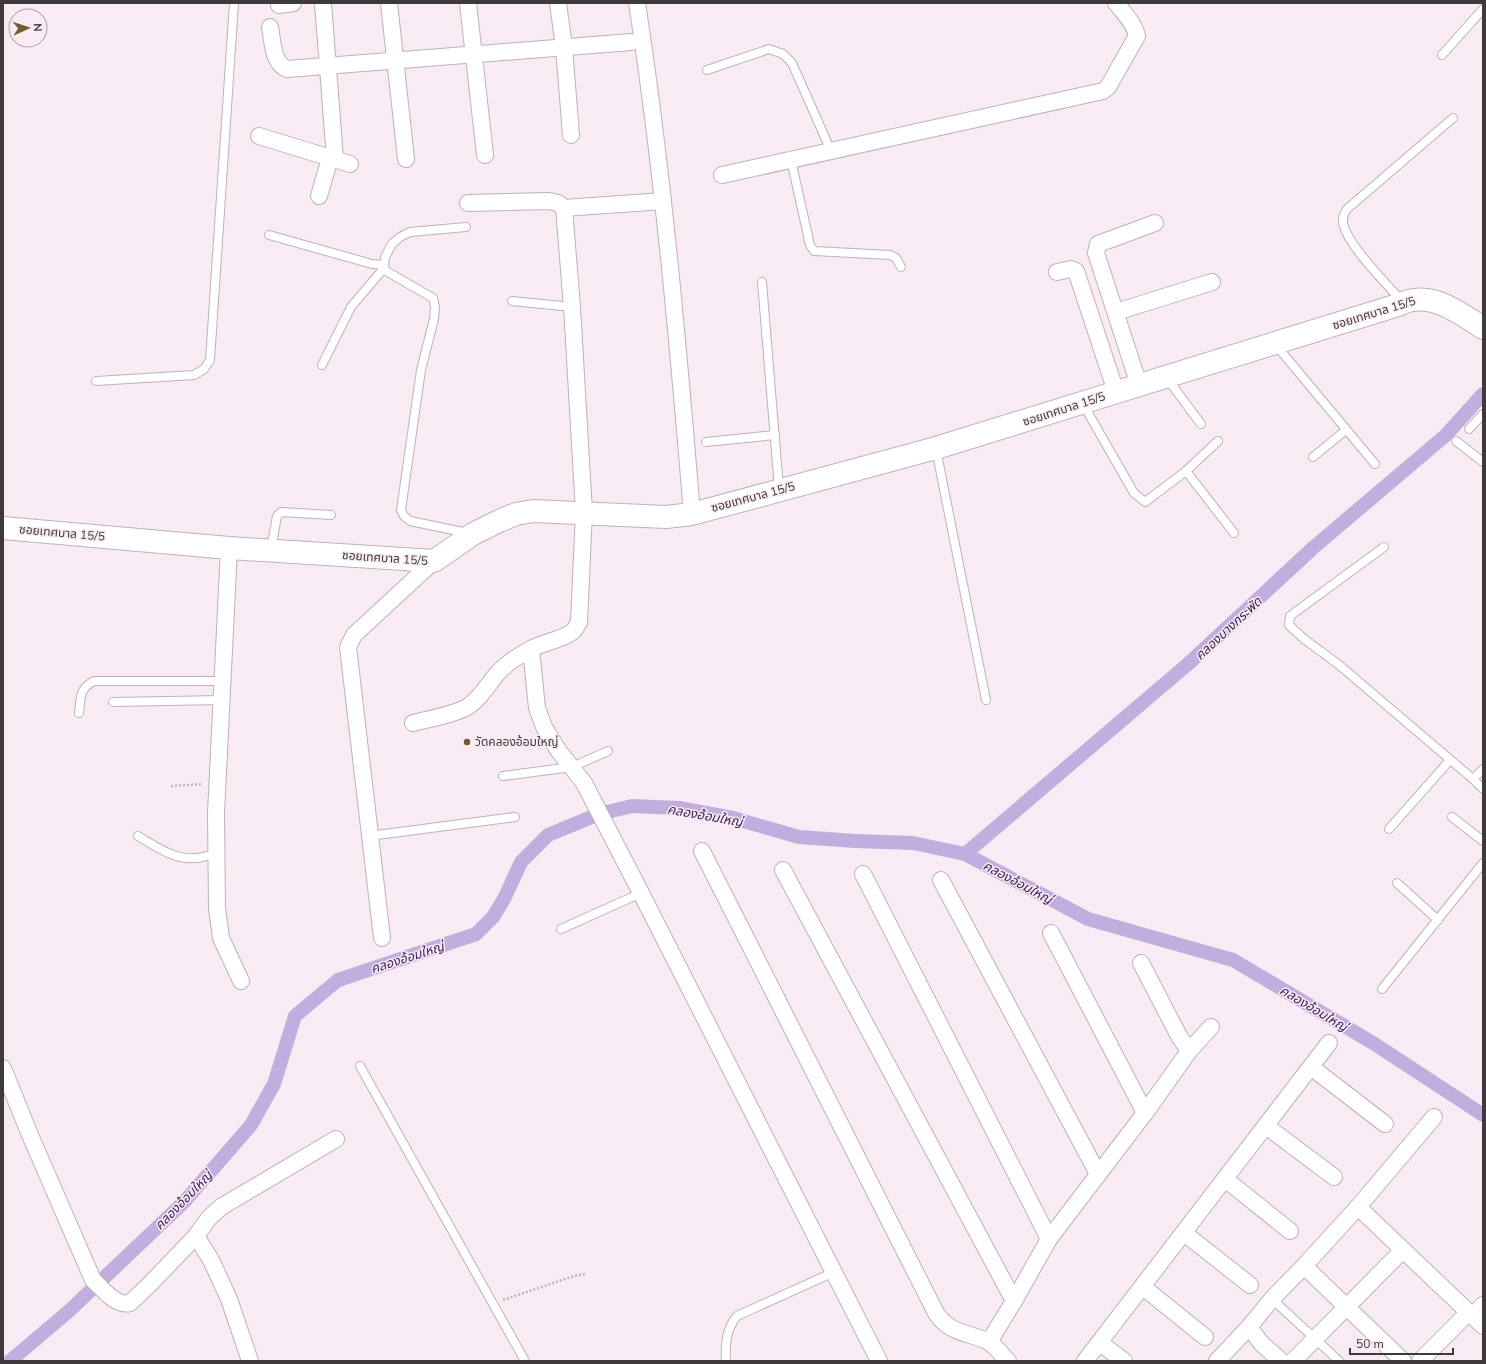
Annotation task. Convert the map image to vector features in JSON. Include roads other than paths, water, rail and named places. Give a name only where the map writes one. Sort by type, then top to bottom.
[{"type":"street","points":[[319,196],[332,159],[328,66],[323,3]]},
{"type":"street","points":[[389,3],[406,159]]},
{"type":"street","points":[[468,3],[485,155]]},
{"type":"street","points":[[558,3],[564,47],[571,135]]},
{"type":"street","points":[[637,3],[650,87],[674,301],[692,514]]},
{"type":"street","points":[[722,175],[1103,91],[1108,87],[1137,36],[1133,24],[1116,3]]},
{"type":"street","points":[[270,27],[276,58],[285,68],[395,61],[631,42]]},
{"type":"street","points":[[258,136],[350,164]]},
{"type":"street","points":[[413,723],[460,711],[486,690],[495,676],[509,661],[540,644],[572,632],[579,622],[584,512],[572,307],[564,208],[558,202],[549,201],[468,203]]},
{"type":"street","points":[[564,208],[663,201]]},
{"type":"street","points":[[1139,385],[1096,253],[1098,244],[1155,223]]},
{"type":"street","points":[[1057,272],[1071,269],[1076,271],[1116,392]]},
{"type":"street","points":[[1116,312],[1212,282]]},
{"type":"street","name":"ซอยเทศบาล 15/5","points":[[3,528],[229,548],[434,561],[473,534],[499,520],[524,512],[584,512],[666,517],[692,514],[936,448],[1082,404],[1404,302],[1424,299],[1440,302],[1483,328]]},
{"type":"street","points":[[229,548],[218,783],[216,854],[217,908],[221,938],[241,981]]},
{"type":"street","points":[[382,938],[348,647],[354,635],[434,561]]},
{"type":"street","points":[[531,649],[537,708],[544,727],[558,750],[584,783],[879,1361]]},
{"type":"street","points":[[702,851],[936,1313],[942,1322],[951,1329],[989,1342],[1008,1361]]},
{"type":"street","points":[[783,870],[1014,1301]]},
{"type":"street","points":[[863,874],[1048,1239]]},
{"type":"street","points":[[941,880],[1098,1174]]},
{"type":"street","points":[[1051,933],[1145,1113]]},
{"type":"street","points":[[1141,963],[1179,1036],[1189,1051]]},
{"type":"street","points":[[989,1342],[1014,1301],[1048,1239],[1145,1113],[1189,1051],[1211,1026]]},
{"type":"street","points":[[1085,1361],[1329,1043]]},
{"type":"street","points":[[1311,1067],[1385,1124]]},
{"type":"street","points":[[3,1068],[30,1135],[93,1280],[109,1295],[123,1304],[132,1302],[196,1236],[209,1218],[220,1207],[336,1139]]},
{"type":"street","points":[[1217,1361],[1249,1327],[1272,1299],[1358,1207],[1434,1117]]},
{"type":"street","points":[[1266,1126],[1334,1177]]},
{"type":"street","points":[[1225,1179],[1290,1231]]},
{"type":"street","points":[[1358,1207],[1403,1250],[1477,1314],[1420,1361]]},
{"type":"street","points":[[1184,1233],[1250,1285]]},
{"type":"street","points":[[196,1236],[211,1260],[229,1299],[250,1361]]},
{"type":"street","points":[[1293,1361],[1403,1250]]},
{"type":"street","points":[[1304,1266],[1403,1361]]},
{"type":"street","points":[[1143,1287],[1205,1337]]},
{"type":"street","points":[[1249,1327],[1261,1343],[1281,1361]]},
{"type":"street","points":[[1100,1343],[1124,1361]]},
{"type":"lane","points":[[96,381],[194,375],[204,369],[210,360],[234,3]]},
{"type":"lane","points":[[1442,54],[1483,9]]},
{"type":"lane","points":[[707,70],[769,49],[776,50],[783,54],[792,63],[831,151]]},
{"type":"lane","points":[[1404,302],[1373,269],[1356,248],[1344,228],[1342,221],[1344,213],[1453,118]]},
{"type":"lane","points":[[791,160],[810,245],[814,251],[890,255],[896,258],[901,267]]},
{"type":"lane","points":[[466,227],[410,232],[400,236],[392,244],[385,257],[384,266],[386,271],[433,298],[435,302],[434,319],[421,370],[401,510],[404,516],[410,521],[473,534]]},
{"type":"lane","points":[[268,235],[384,266]]},
{"type":"lane","points":[[322,365],[351,307],[384,266]]},
{"type":"lane","points":[[762,282],[779,490]]},
{"type":"lane","points":[[512,302],[572,307]]},
{"type":"lane","points":[[1274,343],[1375,464]]},
{"type":"lane","points":[[1166,377],[1201,424]]},
{"type":"lane","points":[[1082,404],[1134,493],[1145,502],[1186,471],[1218,441]]},
{"type":"lane","points":[[1469,429],[1483,414]]},
{"type":"lane","points":[[1313,457],[1346,430]]},
{"type":"lane","points":[[706,442],[775,436]]},
{"type":"lane","points":[[1456,441],[1483,462]]},
{"type":"lane","points":[[936,448],[986,700]]},
{"type":"lane","points":[[1186,471],[1234,533]]},
{"type":"lane","points":[[271,550],[277,516],[280,512],[330,515]]},
{"type":"lane","points":[[1384,547],[1290,616],[1289,625],[1304,639],[1344,669],[1483,789]]},
{"type":"lane","points":[[79,713],[81,693],[87,685],[94,681],[223,680]]},
{"type":"lane","points":[[113,702],[222,700]]},
{"type":"lane","points":[[503,776],[572,767],[608,751]]},
{"type":"lane","points":[[1389,829],[1450,760]]},
{"type":"lane","points":[[1473,779],[1483,769]]},
{"type":"lane","points":[[370,836],[515,816]]},
{"type":"lane","points":[[1452,817],[1483,841]]},
{"type":"lane","points":[[138,836],[174,855],[184,858],[196,858],[216,854]]},
{"type":"lane","points":[[1382,989],[1483,863]]},
{"type":"lane","points":[[1398,883],[1438,920]]},
{"type":"lane","points":[[561,928],[641,893]]},
{"type":"lane","points":[[360,1066],[525,1361]]},
{"type":"lane","points":[[726,1361],[725,1350],[728,1333],[737,1316],[834,1272]]},
{"type":"lane","points":[[1272,1299],[1340,1361]]},
{"type":"waterway","name":"คลองบางกระพัด","points":[[965,854],[1188,664],[1314,547],[1446,435],[1483,394]]},
{"type":"waterway","name":"คลองอ้อมใหญ่","points":[[10,1361],[69,1311],[184,1202],[251,1125],[274,1084],[295,1016],[338,980],[476,934],[493,917],[504,899],[521,862],[548,835],[599,814],[632,806],[679,808],[733,818],[799,837],[913,843],[965,854],[1088,919],[1233,960],[1373,1043],[1483,1115]]},
{"type":"place","name":"วัดคลองอ้อมใหญ่","points":[[467,742]]}]
